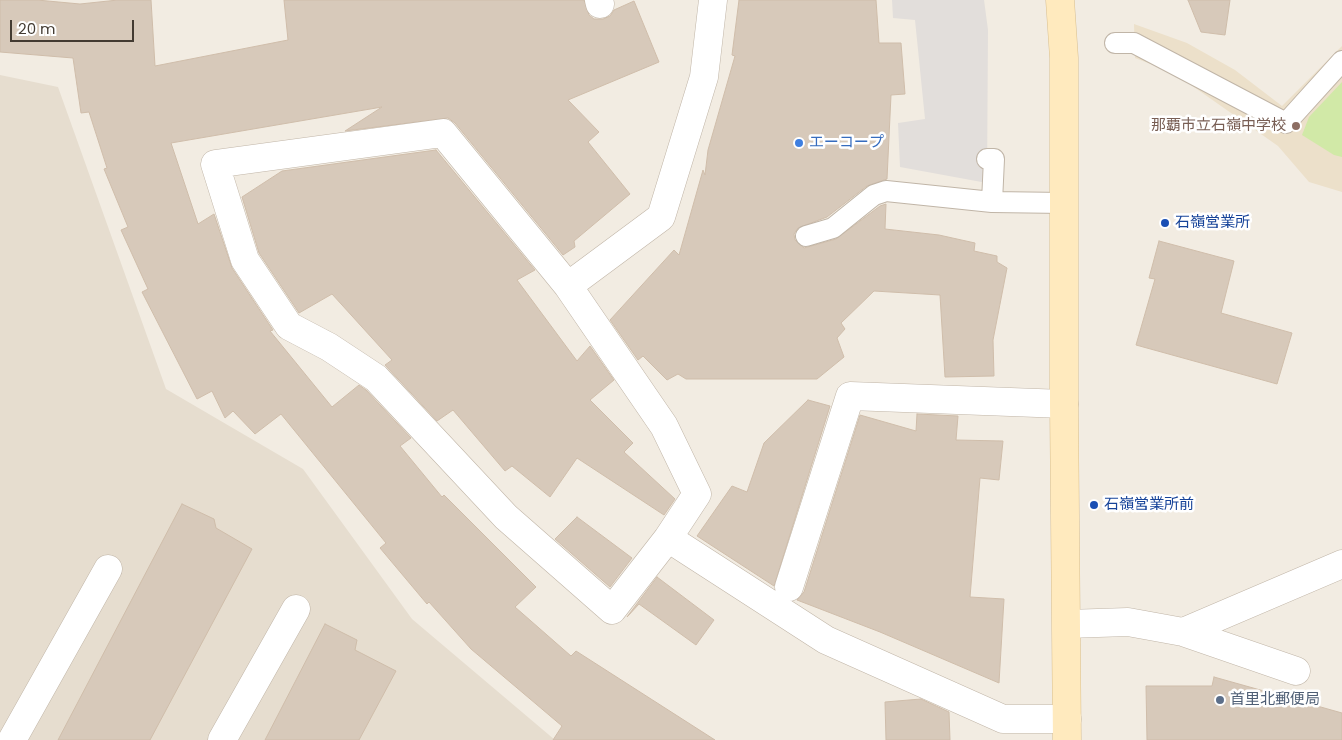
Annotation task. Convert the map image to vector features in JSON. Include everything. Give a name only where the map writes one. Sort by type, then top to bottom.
[{"type":"street","points":[[568,286],[661,218],[704,77],[713,0]]},
{"type":"street","points":[[668,538],[826,640],[1003,719],[1067,730],[1064,404],[1064,58],[1060,0]]},
{"type":"street","points":[[443,132],[568,286],[664,426],[697,494],[668,538],[612,610],[506,517],[376,378],[329,347],[289,326],[246,260],[215,164],[443,132]]},
{"type":"street","points":[[789,587],[850,396],[1064,404]]},
{"type":"street","points":[[1183,632],[1342,564]]},
{"type":"street","points":[[12,740],[108,569]]},
{"type":"street","points":[[222,740],[296,609]]},
{"type":"street","points":[[1067,624],[1128,622],[1183,632],[1296,670]]},
{"type":"lane","points":[[1115,43],[1134,43],[1286,123],[1342,61]]},
{"type":"lane","points":[[987,159],[994,159],[992,202]]},
{"type":"lane","points":[[806,236],[833,228],[874,195],[886,191],[992,202],[1064,203]]},
{"type":"shaded area","points":[[892,0],[984,0],[988,30],[987,183],[900,167],[898,123],[925,119],[915,20],[893,18]]},
{"type":"shaded area","name":"那覇市立石嶺中学校","points":[[1134,24],[1187,43],[1235,70],[1282,106],[1342,46],[1342,192],[1309,182],[1278,146],[1174,73],[1135,58]]},
{"type":"shaded area","points":[[0,75],[58,87],[166,389],[303,469],[412,619],[555,740],[0,740]]},
{"type":"green space","points":[[1342,82],[1342,157],[1334,155],[1302,135],[1309,117]]},
{"type":"building","points":[[0,0],[37,0],[80,4],[118,0],[151,0],[155,66],[288,40],[284,0],[584,0],[589,15],[594,19],[603,19],[610,16],[614,10],[634,1],[659,62],[568,100],[599,132],[588,142],[630,194],[574,241],[575,247],[563,255],[455,123],[448,118],[345,131],[382,107],[171,143],[198,224],[214,214],[232,268],[273,330],[270,331],[332,407],[359,385],[366,390],[411,438],[400,446],[442,497],[444,495],[536,587],[515,607],[571,656],[576,651],[715,740],[553,740],[562,726],[471,649],[429,602],[427,604],[380,548],[386,543],[281,414],[255,434],[233,411],[225,418],[212,391],[197,399],[142,292],[148,289],[121,230],[128,227],[104,169],[107,168],[89,112],[81,113],[73,58],[0,52]]},
{"type":"building","name":"エーコープ","points":[[739,0],[876,0],[879,43],[901,43],[905,94],[891,95],[887,179],[867,186],[827,217],[798,228],[794,234],[795,240],[804,248],[836,239],[880,206],[886,204],[885,229],[939,235],[975,243],[974,251],[997,256],[997,262],[1007,268],[993,340],[994,376],[945,377],[940,295],[874,291],[841,323],[845,329],[837,338],[844,357],[817,379],[686,379],[678,374],[667,380],[643,356],[638,360],[610,320],[674,250],[679,255],[703,170],[705,175],[708,150],[735,56],[732,55]]},
{"type":"building","points":[[1188,0],[1230,0],[1225,35],[1201,32]]},
{"type":"building","points":[[436,150],[535,270],[517,280],[577,361],[590,346],[614,380],[590,400],[633,443],[624,452],[675,499],[664,515],[577,458],[550,497],[512,466],[505,471],[453,410],[437,421],[385,365],[392,360],[332,294],[299,313],[259,253],[242,197],[282,171]]},
{"type":"building","points":[[1159,241],[1234,261],[1221,313],[1292,333],[1277,384],[1136,345],[1155,279],[1149,278]]},
{"type":"building","points":[[808,400],[830,406],[774,586],[697,536],[732,486],[747,492],[764,443]]},
{"type":"building","points":[[917,414],[958,416],[956,440],[1003,441],[999,480],[980,478],[970,597],[1004,599],[999,683],[880,632],[797,600],[804,592],[860,415],[916,431]]},
{"type":"building","points":[[182,504],[214,519],[216,528],[252,549],[150,740],[58,740]]},
{"type":"building","points":[[577,517],[632,558],[610,587],[555,539]]},
{"type":"building","points":[[657,577],[714,620],[696,645],[639,604],[627,617]]},
{"type":"building","points":[[325,624],[357,640],[355,650],[396,671],[359,740],[265,740]]},
{"type":"building","name":"首里北郵便局","points":[[1214,677],[1342,713],[1342,740],[1147,740],[1146,686],[1212,686]]},
{"type":"building","points":[[921,699],[949,712],[950,740],[886,740],[885,702]]},
{"type":"place","name":"那覇市立石嶺中学校","points":[[1296,126]]},
{"type":"place","name":"エーコープ","points":[[799,143]]},
{"type":"place","name":"石嶺営業所","points":[[1165,223]]},
{"type":"place","name":"石嶺営業所前","points":[[1094,505]]},
{"type":"place","name":"首里北郵便局","points":[[1220,700]]}]
